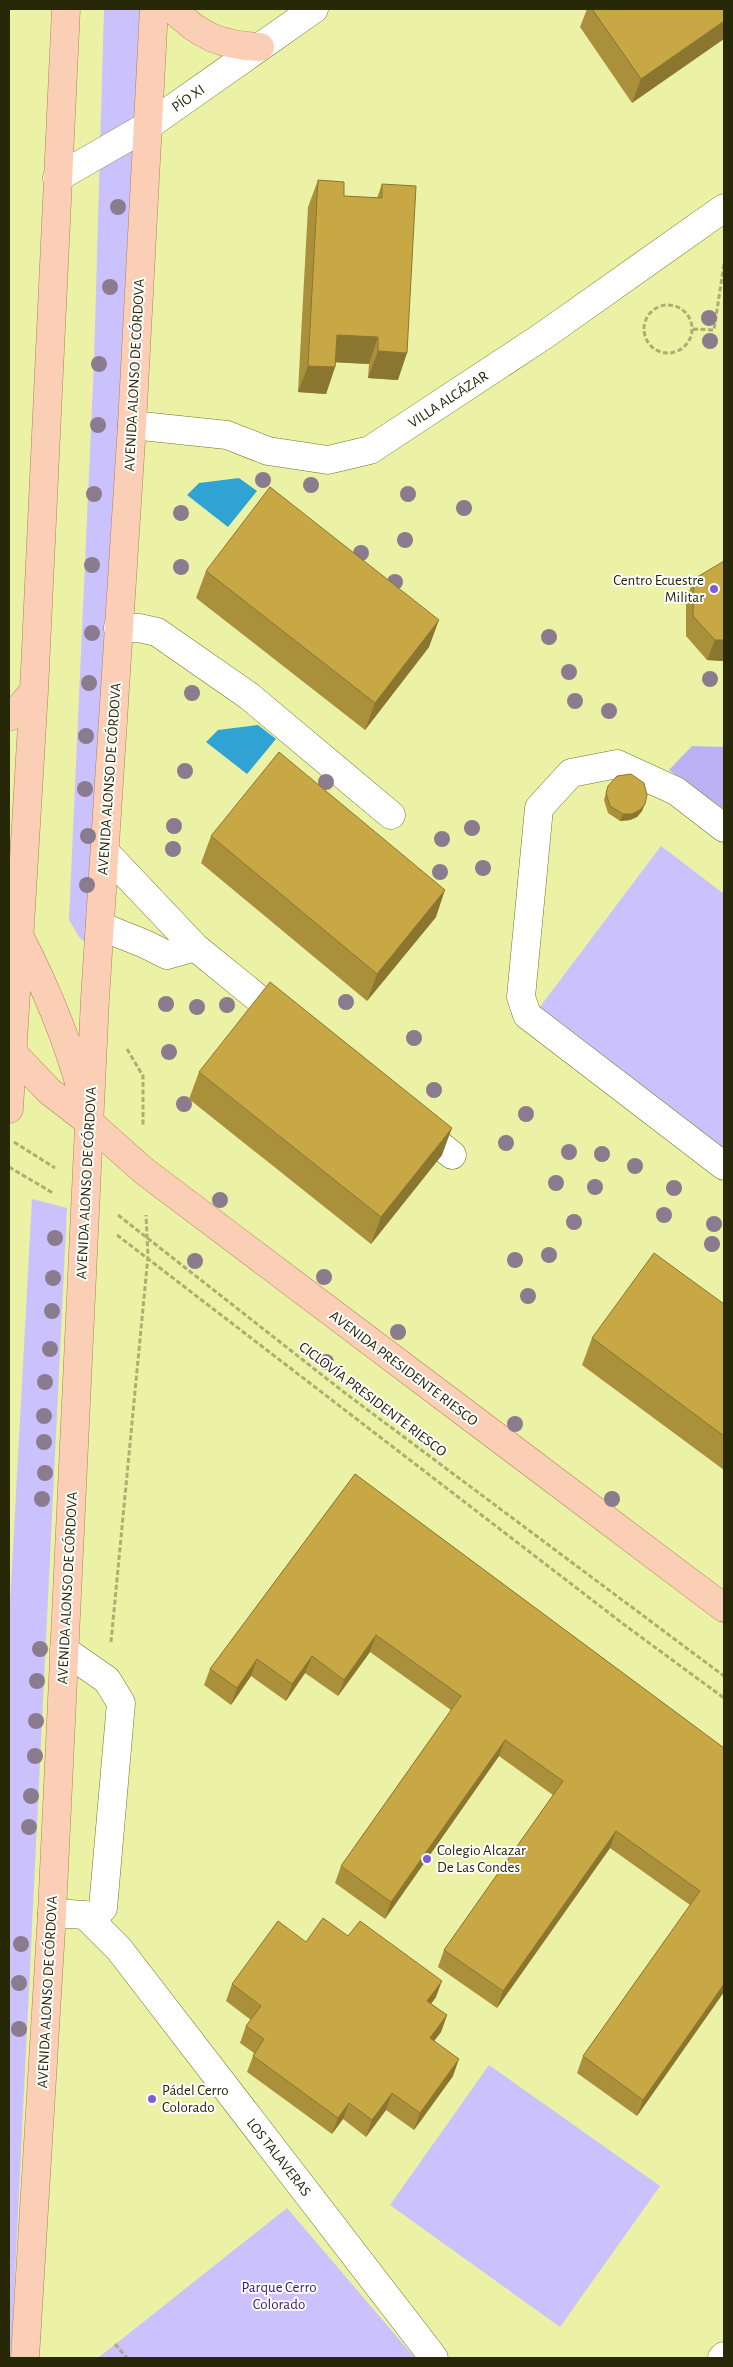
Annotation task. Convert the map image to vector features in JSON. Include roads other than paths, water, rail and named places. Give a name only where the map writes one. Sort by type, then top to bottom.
[{"type":"main road","points":[[9,1108],[14,925],[34,691],[66,9]]},
{"type":"main road","name":"AVENIDA ALONSO DE CÓRDOVA","points":[[25,2358],[52,1913],[89,1122],[132,425],[154,9]]},
{"type":"main road","points":[[173,9],[188,24],[209,38],[234,46],[260,47]]},
{"type":"main road","points":[[9,717],[15,713],[34,691]]},
{"type":"main road","points":[[14,925],[42,980],[62,1026],[89,1122]]},
{"type":"main road","name":"AVENIDA PRESIDENTE RIESCO","points":[[10,1051],[48,1091],[89,1122],[144,1171],[724,1608]]},
{"type":"street","name":"PÍO XI","points":[[57,178],[148,125],[314,9]]},
{"type":"street","name":"VILLA ALCÁZAR","points":[[132,425],[227,436],[268,451],[328,460],[370,450],[543,336],[724,208]]},
{"type":"street","points":[[118,628],[139,628],[157,632],[249,696],[392,815]]},
{"type":"street","points":[[724,828],[676,790],[617,764],[571,773],[540,808],[522,998],[526,1015],[724,1166]]},
{"type":"street","points":[[105,852],[195,947],[309,1039]]},
{"type":"street","points":[[100,926],[146,944],[167,955],[195,947]]},
{"type":"street","points":[[392,1106],[452,1155]]},
{"type":"street","points":[[64,1650],[107,1680],[120,1703],[104,1908],[90,1921]]},
{"type":"street","name":"LOS TALAVERAS","points":[[52,1913],[85,1915],[119,1949],[434,2358]]},
{"type":"water","points":[[239,478],[257,491],[228,527],[187,495],[199,483]]},
{"type":"water","points":[[258,725],[276,739],[247,774],[206,742],[218,730]]},
{"type":"place","name":"Centro Ecuestre Militar","points":[[714,589]]},
{"type":"place","name":"Colegio Alcazar De Las Condes","points":[[427,1859]]},
{"type":"place","name":"Pádel Cerro Colorado","points":[[152,2099]]},
{"type":"park label","name":"Parque Cerro Colorado","points":[[279,2296]]}]
